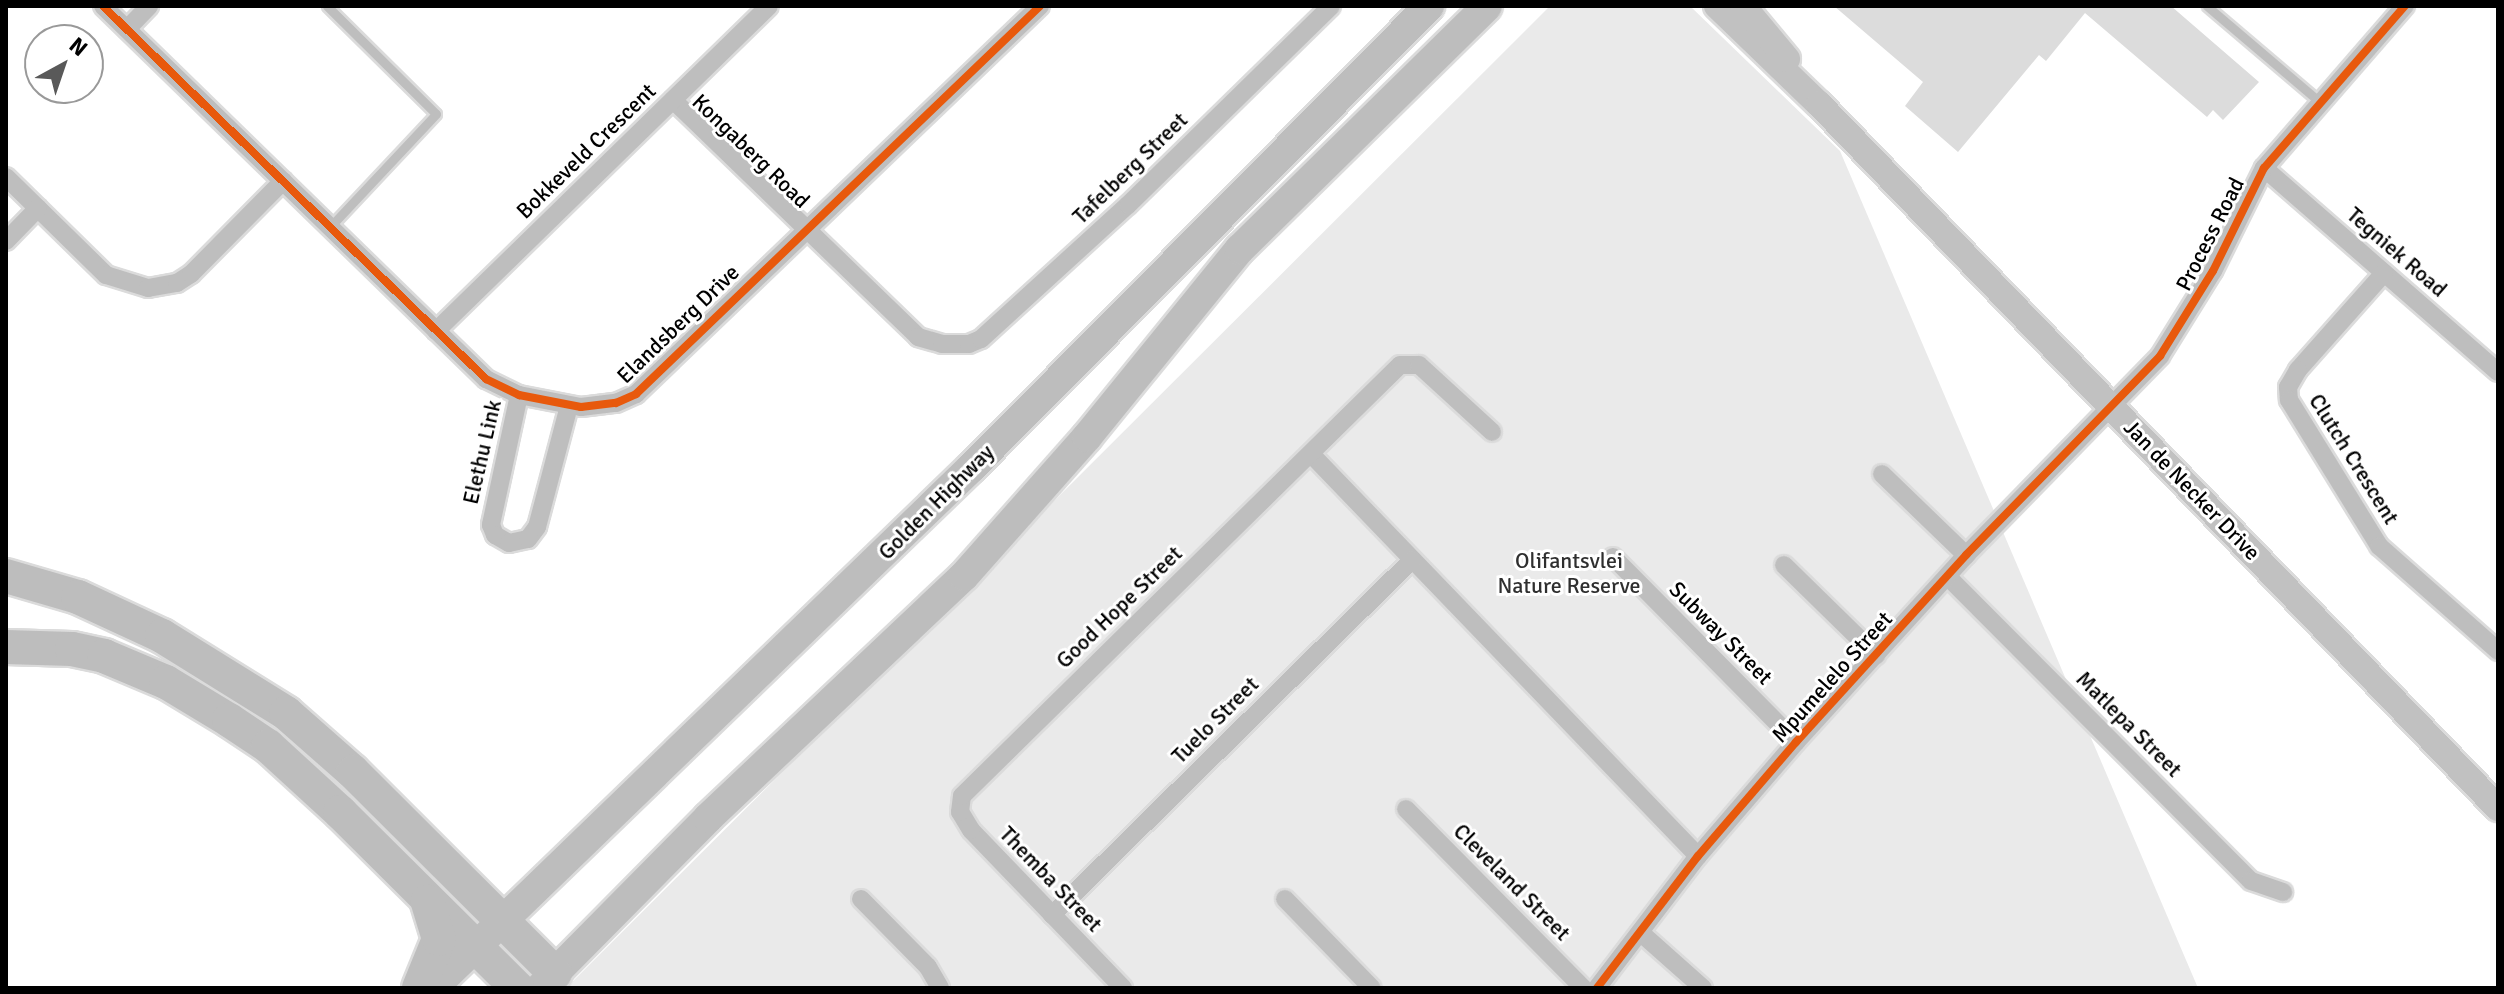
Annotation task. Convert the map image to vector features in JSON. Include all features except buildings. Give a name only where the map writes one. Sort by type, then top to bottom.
[{"type":"highway","points":[[6,576],[108,609],[240,681],[342,762],[506,923],[548,980]]},
{"type":"highway","points":[[6,647],[72,649],[166,682],[268,746],[517,988]]},
{"type":"highway","points":[[419,988],[439,939],[427,899]]},
{"type":"main road","name":"Golden Highway","points":[[433,988],[506,923],[971,468],[1429,6]]},
{"type":"main road","points":[[548,980],[964,576],[1087,437],[1240,249],[1487,6]]},
{"type":"main road","name":"Jan de Necker Drive","points":[[1717,6],[1819,104],[2498,808]]},
{"type":"main road","name":"Jan de Necker Drive","points":[[1743,6],[1819,104]]},
{"type":"street","name":"Elandsberg Drive","points":[[103,6],[486,379],[519,395],[569,406],[604,405],[636,394],[1040,6]]},
{"type":"street","points":[[127,29],[149,6]]},
{"type":"street","name":"Bokkeveld Crescent","points":[[436,331],[769,6]]},
{"type":"street","name":"Tafelberg Street","points":[[952,345],[981,339],[1128,205],[1331,6]]},
{"type":"street","name":"Process Road","points":[[2112,408],[2180,329],[2264,168],[2405,6]]},
{"type":"street","name":"Kongaberg Road","points":[[673,100],[918,337],[952,345]]},
{"type":"street","name":"Tegniek Road","points":[[2264,168],[2498,372]]},
{"type":"street","points":[[6,177],[106,275],[134,287],[163,287],[191,274],[283,181]]},
{"type":"street","points":[[6,241],[38,208]]},
{"type":"street","name":"Clutch Crescent","points":[[2384,273],[2298,370],[2288,387],[2289,400],[2379,546],[2498,651]]},
{"type":"street","name":"Good Hope Street","points":[[962,796],[1407,363],[1419,365],[1492,432]]},
{"type":"street","name":"Elethu Link","points":[[519,395],[491,525],[495,535],[509,543],[528,539],[537,527],[569,406]]},
{"type":"street","name":"Mpumelelo Street","points":[[1597,988],[1698,856],[1796,742],[1966,555],[2112,408]]},
{"type":"street","points":[[1311,454],[1698,856]]},
{"type":"street","points":[[1882,474],[1966,555]]},
{"type":"street","name":"Subway Street","points":[[1613,557],[1796,742]]},
{"type":"street","name":"Tuelo Street","points":[[1052,915],[1412,560]]},
{"type":"street","points":[[1784,565],[1876,655]]},
{"type":"street","name":"Matlepa Street","points":[[1948,577],[2251,881],[2283,892]]},
{"type":"street","name":"Themba Street","points":[[962,796],[966,824],[1123,988]]},
{"type":"street","name":"Cleveland Street","points":[[1406,809],[1583,988]]},
{"type":"street","points":[[861,899],[928,967],[940,988]]},
{"type":"street","points":[[1285,899],[1372,988]]},
{"type":"street","points":[[1641,933],[1703,988]]},
{"type":"lane","points":[[327,6],[436,114],[330,227]]},
{"type":"lane","points":[[2207,6],[2321,103]]},
{"type":"green space","name":"Olifantsvlei Nature Reserve","points":[[1550,6],[1690,6],[1840,151],[2198,988],[566,988]]},
{"type":"cycle path","points":[[103,6],[486,379],[519,395],[581,407],[616,403],[636,394],[1040,6]]},
{"type":"cycle path","points":[[1597,988],[1698,856],[1796,742],[1966,555],[2160,356],[2213,271],[2264,168],[2405,6]]}]
